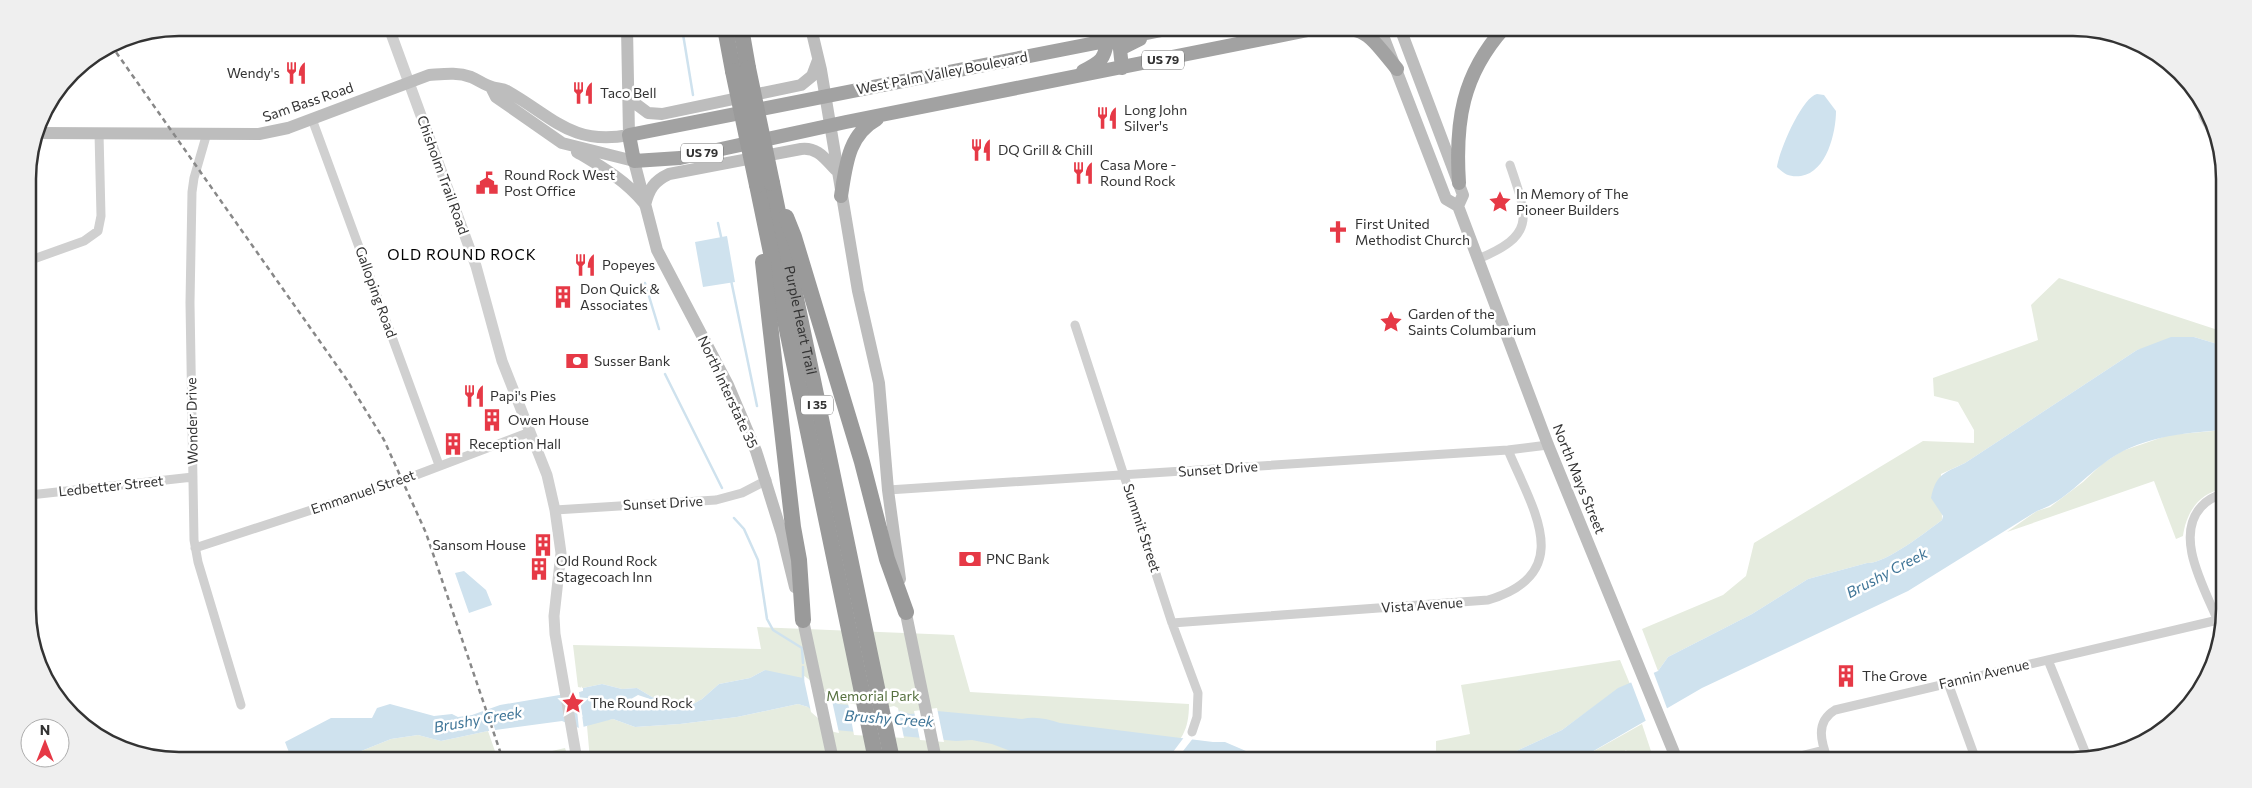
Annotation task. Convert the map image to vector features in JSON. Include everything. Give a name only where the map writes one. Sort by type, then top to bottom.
[{"type":"highway","name":"West Palm Valley Boulevard","points":[[629,135],[713,120],[1122,36]]},
{"type":"highway","points":[[1122,68],[1120,49],[1148,36]]},
{"type":"highway","name":"West Palm Valley Boulevard","points":[[885,114],[1276,36]]},
{"type":"highway","name":"West Palm Valley Boulevard","points":[[1368,36],[1397,69]]},
{"type":"highway","points":[[1459,182],[1457,140],[1464,96],[1482,57],[1498,36]]},
{"type":"highway","name":"Purple Heart Trail","points":[[728,37],[741,69],[856,627],[875,752]]},
{"type":"highway","name":"Purple Heart Trail","points":[[741,37],[741,69]]},
{"type":"highway","points":[[1069,78],[1099,63],[1105,56],[1108,39]]},
{"type":"highway","points":[[841,196],[847,162],[853,142],[865,127],[885,114]]},
{"type":"highway","name":"US 79","points":[[634,161],[680,158],[885,114]]},
{"type":"highway","name":"North Interstate 35","points":[[629,135],[634,161]]},
{"type":"highway","points":[[764,184],[794,237],[862,462],[886,559],[907,617]]},
{"type":"highway","points":[[764,184],[759,240],[770,311],[792,520],[799,560],[804,624]]},
{"type":"highway","name":"Purple Heart Trail","points":[[856,627],[890,752]]},
{"type":"main road","name":"North Mays Street","points":[[1383,36],[1446,199],[1458,206],[1548,445],[1673,751]]},
{"type":"main road","name":"North Mays Street","points":[[1403,36],[1459,182],[1463,195],[1458,206]]},
{"type":"main road","name":"North Interstate 35","points":[[627,37],[629,135]]},
{"type":"main road","points":[[813,37],[858,291],[879,383],[894,546],[934,752]]},
{"type":"main road","points":[[628,98],[648,113],[662,114],[772,92],[801,85],[807,81],[812,76],[818,59]]},
{"type":"main road","name":"Sam Bass Road","points":[[44,132],[259,134],[277,131],[312,119],[429,75],[454,73],[469,76],[491,87],[505,90],[572,132],[602,139],[629,135]]},
{"type":"main road","name":"Sam Bass Road","points":[[491,87],[496,96],[562,143],[634,161]]},
{"type":"main road","points":[[562,143],[614,175],[634,192],[645,205]]},
{"type":"main road","points":[[645,205],[652,185],[660,178],[669,174],[801,149],[810,148],[817,150],[836,171]]},
{"type":"main road","name":"North Interstate 35","points":[[634,161],[658,250],[728,384],[767,480],[804,624],[831,752]]},
{"type":"street","name":"Chisholm Trail Road","points":[[392,37],[476,266],[502,361],[545,468],[556,510],[561,553],[554,616],[575,752]]},
{"type":"street","name":"Galloping Road","points":[[312,119],[439,466]]},
{"type":"street","points":[[37,258],[84,241],[98,231],[101,216],[99,133]]},
{"type":"street","name":"Wonder Drive","points":[[207,133],[194,178],[192,192],[190,303],[195,548],[241,704]]},
{"type":"street","points":[[1478,259],[1498,251],[1513,240],[1522,225],[1524,217],[1521,198],[1510,165]]},
{"type":"street","name":"Summit Street","points":[[1075,325],[1172,623],[1198,693],[1197,716],[1192,732]]},
{"type":"street","name":"Emmanuel Street","points":[[195,548],[403,480],[530,432]]},
{"type":"street","name":"Sunset Drive","points":[[888,490],[1508,450],[1548,445]]},
{"type":"street","name":"Vista Avenue","points":[[1172,623],[1488,600],[1514,591],[1525,583],[1534,571],[1541,557],[1543,545],[1538,522],[1508,450]]},
{"type":"street","name":"Ledbetter Street","points":[[36,494],[193,477]]},
{"type":"street","name":"Sunset Drive","points":[[556,510],[716,500],[742,494],[767,480]]},
{"type":"street","points":[[2216,497],[2208,500],[2196,512],[2190,527],[2189,537],[2192,556],[2216,614]]},
{"type":"street","name":"Fannin Avenue","points":[[1824,750],[1821,740],[1822,723],[1835,710],[2215,621]]},
{"type":"street","points":[[2048,660],[2085,751]]},
{"type":"street","points":[[1948,683],[1973,751]]},
{"type":"street","points":[[1819,751],[1824,750]]},
{"type":"green space","points":[[2059,278],[2216,329],[2216,344],[2194,337],[2137,350],[1965,463],[1941,474],[1942,520],[1926,532],[1894,553],[1875,562],[1808,579],[1752,614],[1668,657],[1658,671],[1642,629],[1723,595],[1746,576],[1754,543],[1923,441],[1974,443],[1974,430],[1958,402],[1934,396],[1933,378],[2038,340],[2031,305]]},
{"type":"green space","points":[[2216,431],[2216,491],[2207,494],[2195,505],[2187,519],[2183,536],[2176,539],[2154,481],[2007,532],[2037,511],[2050,507],[2083,482],[2102,464],[2122,451],[2169,435]]},
{"type":"green space","name":"Memorial Park","points":[[757,627],[954,635],[970,692],[1189,704],[1189,714],[1183,735],[1170,751],[589,752],[587,726],[591,723],[613,719],[635,727],[680,724],[737,717],[798,704],[808,707],[765,670],[750,678],[719,684],[702,699],[690,706],[652,697],[637,688],[622,689],[602,684],[583,688],[578,687],[573,645],[761,649]]},
{"type":"green space","points":[[1620,660],[1630,684],[1618,689],[1562,730],[1516,751],[1436,751],[1436,741],[1470,734],[1461,685]]},
{"type":"green space","points":[[1642,724],[1651,751],[1626,750],[1594,751]]},
{"type":"green space","points":[[488,731],[495,752],[359,752],[391,739],[418,735],[441,741]]},
{"type":"green space","points":[[565,748],[566,752],[549,752]]},
{"type":"water","points":[[1817,94],[1824,95],[1836,111],[1832,140],[1824,159],[1810,173],[1801,176],[1788,175],[1777,167],[1782,149],[1798,114],[1811,97]]},
{"type":"water","points":[[727,236],[735,282],[703,287],[695,242]]},
{"type":"water","name":"Brushy Creek","points":[[2171,337],[2194,337],[2216,344],[2216,431],[2160,438],[2145,442],[2116,455],[2056,502],[2037,511],[1908,591],[1702,688],[1593,751],[1516,751],[1562,730],[1618,688],[1658,671],[1668,657],[1752,614],[1808,579],[1875,562],[1905,546],[1942,520],[1943,516],[1931,498],[1935,484],[1942,475],[1965,463],[2137,350]]},
{"type":"water","points":[[464,571],[486,590],[492,605],[469,613],[455,573]]},
{"type":"water","name":"Brushy Creek","points":[[765,670],[803,678],[838,704],[894,709],[910,714],[937,711],[1022,719],[1046,719],[1060,723],[1225,742],[1247,751],[1012,752],[992,744],[972,740],[956,741],[835,730],[808,707],[798,704],[737,717],[680,724],[635,727],[613,719],[579,728],[562,721],[488,731],[441,741],[418,735],[391,739],[359,752],[289,752],[285,742],[331,718],[372,718],[377,708],[390,704],[434,716],[452,714],[458,717],[472,715],[500,705],[583,691],[583,688],[602,684],[622,689],[637,688],[652,697],[690,706],[702,699],[719,684],[750,678]],"holes":[[[638,695],[656,701],[657,706],[647,709],[634,704],[631,702],[631,699]]]},
{"type":"pier","points":[[1653,671],[1668,711],[1647,724],[1631,682]]},
{"type":"pier","points":[[803,675],[831,696],[839,733],[834,732],[811,712]]},
{"type":"pier","points":[[582,686],[582,691],[579,692],[584,730],[579,730],[575,689]]},
{"type":"pier","points":[[848,703],[881,709],[894,706],[898,708],[904,738],[854,735]]},
{"type":"pier","points":[[487,707],[496,732],[490,733],[482,709]]},
{"type":"pier","points":[[937,708],[944,742],[920,740],[914,711]]},
{"type":"pier","points":[[1185,736],[1194,737],[1183,751],[1173,751]]},
{"type":"waterway","points":[[683,37],[693,95]]},
{"type":"waterway","points":[[718,223],[722,241]]},
{"type":"waterway","points":[[731,280],[757,406]]},
{"type":"waterway","points":[[645,283],[659,329]]},
{"type":"waterway","points":[[665,374],[722,488]]},
{"type":"waterway","points":[[734,518],[744,529],[758,560],[767,619],[773,630],[802,648],[803,663]]},
{"type":"waterway","points":[[803,667],[803,681]]},
{"type":"railway","points":[[115,51],[347,380],[384,440],[426,533],[500,752]]},
{"type":"place","name":"Wendy's","points":[[296,73]]},
{"type":"place","name":"Taco Bell","points":[[583,93]]},
{"type":"place","name":"Long John Silver's","points":[[1107,118]]},
{"type":"place","name":"DQ Grill & Chill","points":[[981,150]]},
{"type":"place","name":"Casa More - Round Rock","points":[[1083,173]]},
{"type":"place","name":"Round Rock West Post Office","points":[[487,183]]},
{"type":"place","name":"In Memory of The Pioneer Builders","points":[[1500,202]]},
{"type":"place","name":"First United Methodist Church","points":[[1338,232]]},
{"type":"place","name":"Popeyes","points":[[585,265]]},
{"type":"place","name":"Don Quick & Associates","points":[[563,297]]},
{"type":"place","name":"Garden of the Saints Columbarium","points":[[1391,322]]},
{"type":"place","name":"Susser Bank","points":[[577,361]]},
{"type":"place","name":"Papi's Pies","points":[[474,396]]},
{"type":"place","name":"Owen House","points":[[492,420]]},
{"type":"place","name":"Reception Hall","points":[[453,444]]},
{"type":"place","name":"Sansom House","points":[[543,545]]},
{"type":"place","name":"PNC Bank","points":[[970,559]]},
{"type":"place","name":"Old Round Rock Stagecoach Inn","points":[[539,569]]},
{"type":"place","name":"The Grove","points":[[1846,676]]},
{"type":"place","name":"The Round Rock","points":[[573,703]]},
{"type":"district","name":"OLD ROUND ROCK","points":[[462,255]]}]
